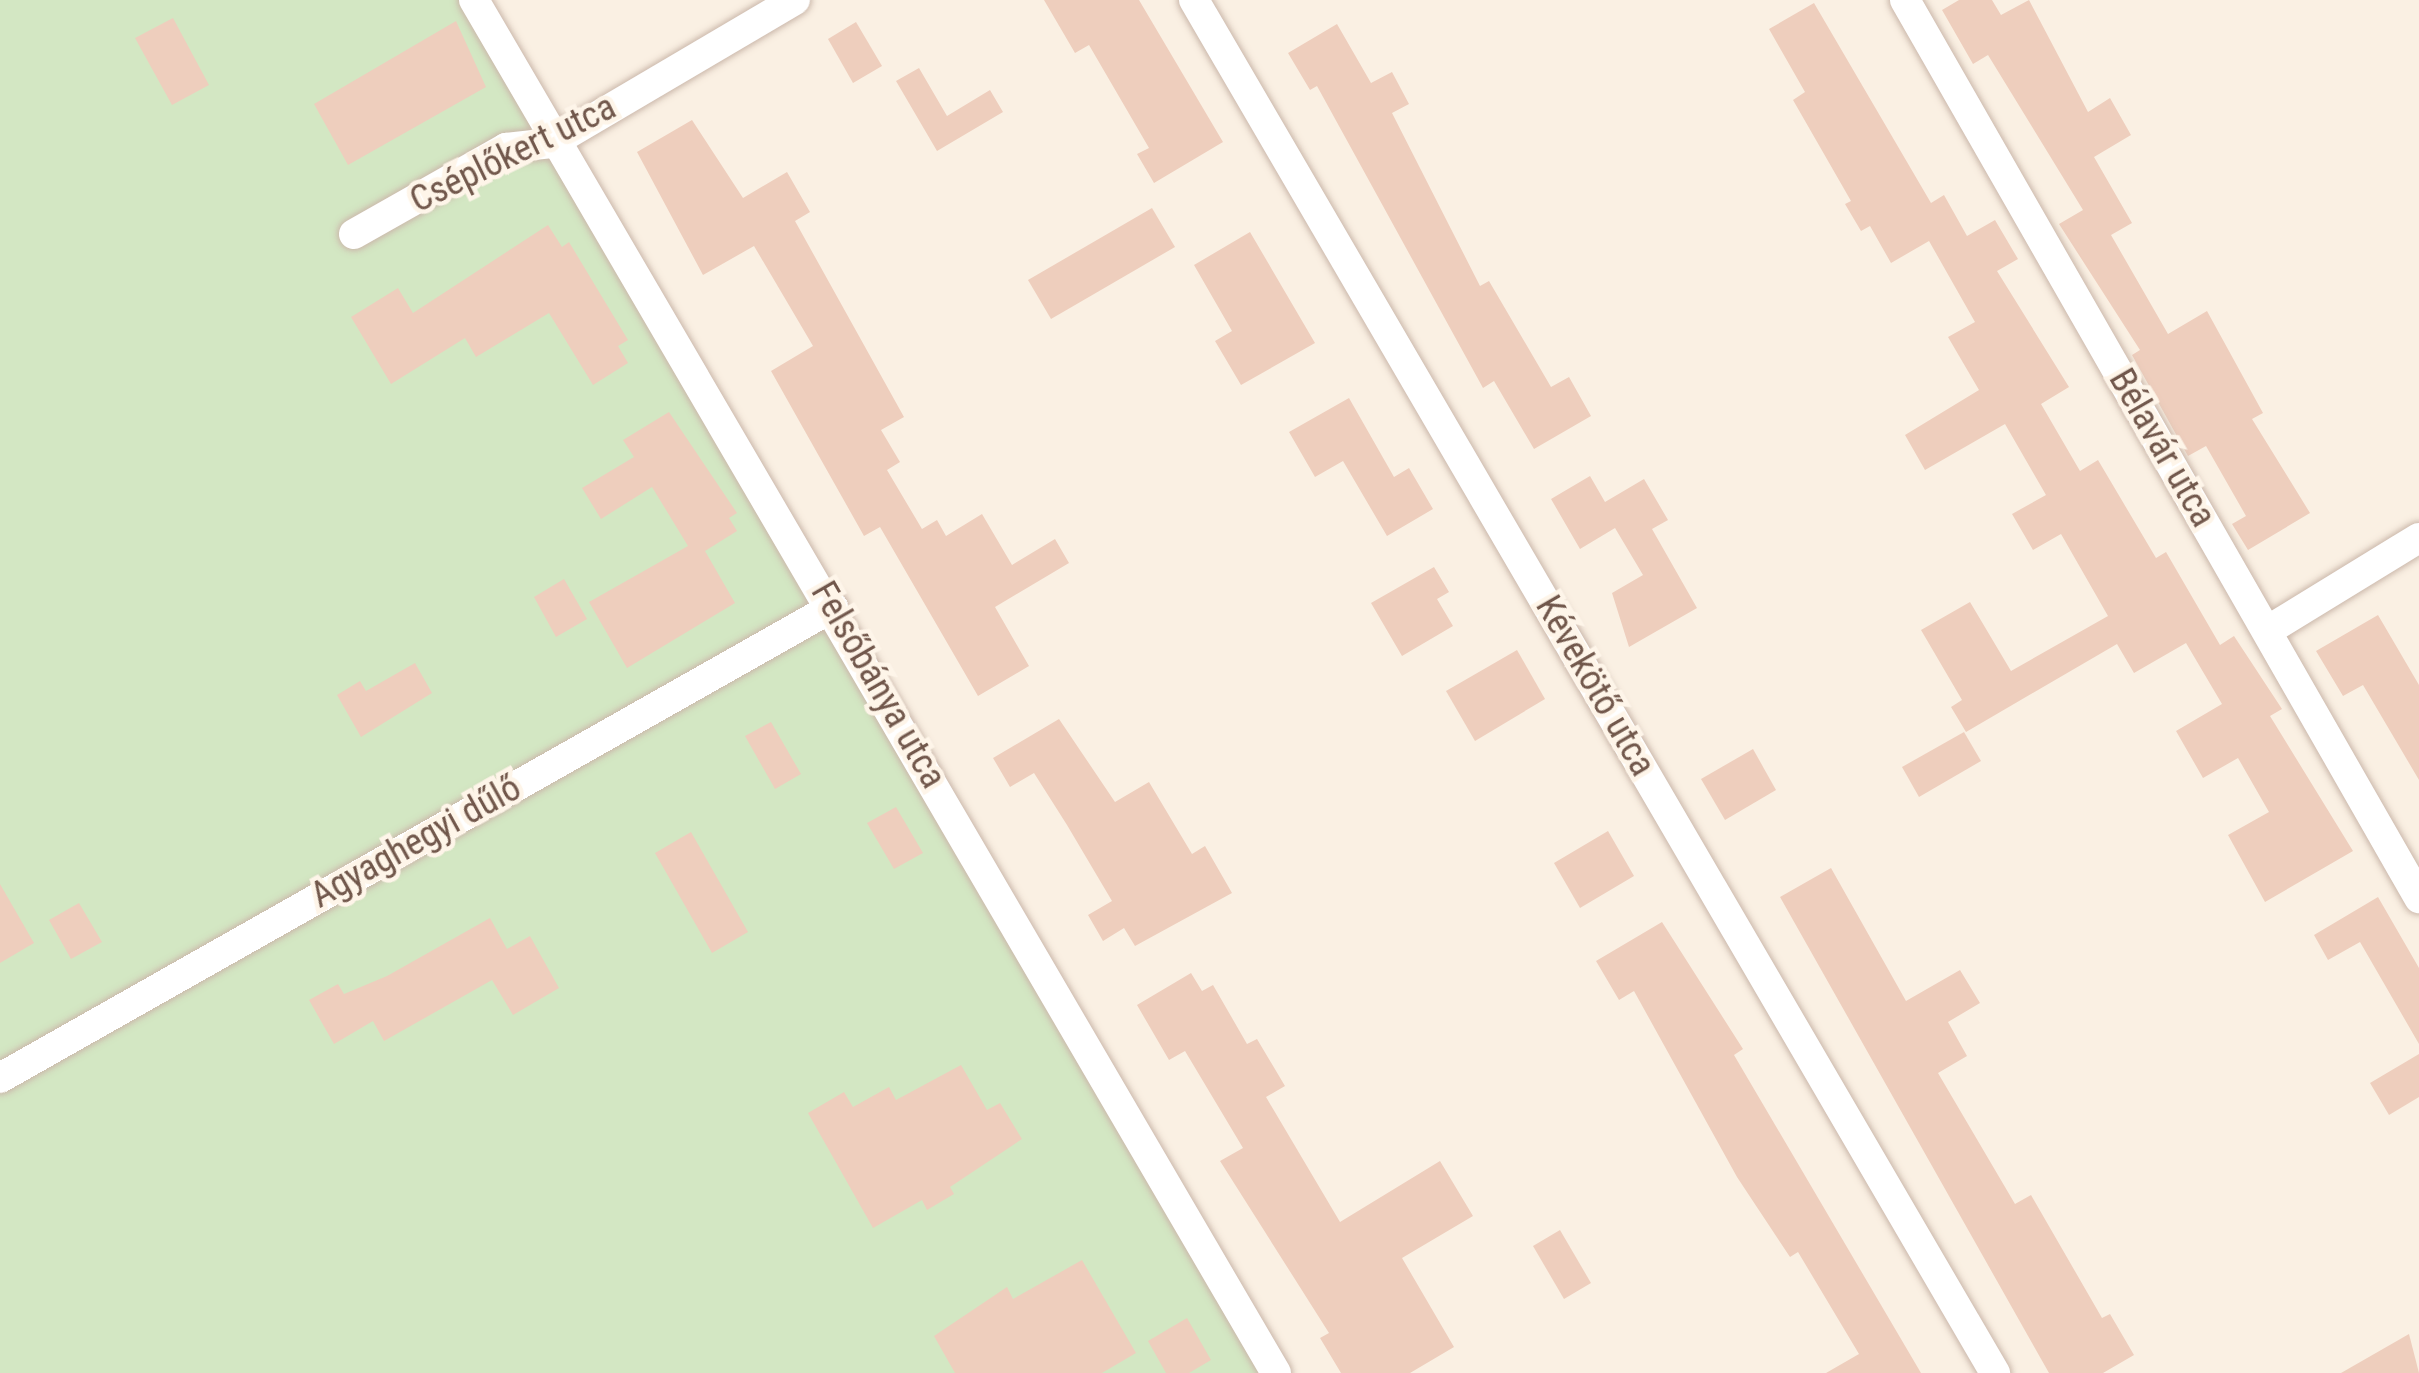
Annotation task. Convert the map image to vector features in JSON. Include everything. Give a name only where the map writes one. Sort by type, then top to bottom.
[{"type":"street","name":"Felsőbánya utca","points":[[474,0],[552,142],[833,607],[1276,1373]]},
{"type":"street","name":"Cséplőkert utca","points":[[354,234],[506,148],[552,142],[795,0]]},
{"type":"street","name":"Kévekötő utca","points":[[1194,0],[1995,1373]]},
{"type":"street","name":"Bélavár utca","points":[[1905,0],[2419,898]]},
{"type":"street","points":[[2267,631],[2419,538]]},
{"type":"street","name":"Agyaghegyi dűlő","points":[[0,1078],[833,607]]},
{"type":"green space","points":[[0,0],[474,0],[1276,1373],[0,1373]]},
{"type":"building","points":[[1044,0],[1139,0],[1223,142],[1154,183],[1137,154],[1149,148],[1089,45],[1075,53]]},
{"type":"building","points":[[1959,0],[1992,0],[2001,15],[2029,0],[2088,112],[2110,98],[2131,135],[2094,157],[2132,223],[2111,235],[2168,334],[2207,311],[2263,413],[2252,419],[2310,513],[2248,550],[2232,524],[2246,516],[2206,446],[2188,456],[2132,355],[2140,350],[2059,224],[2083,210],[1988,55],[1973,64],[1942,10]]},
{"type":"building","points":[[1814,3],[1931,203],[1944,195],[1967,236],[1995,220],[2018,259],[1997,271],[2069,387],[2041,404],[2080,471],[2098,460],[2156,558],[2166,552],[2220,645],[2234,636],[2282,709],[2270,716],[2353,851],[2265,902],[2228,835],[2269,812],[2238,758],[2203,778],[2176,731],[2222,704],[2186,643],[2134,673],[2117,644],[1966,732],[1951,707],[1962,700],[1921,630],[1970,602],[2011,671],[2108,616],[2061,534],[2033,550],[2012,514],[2046,495],[2005,424],[1925,470],[1905,435],[1979,390],[1948,337],[1975,322],[1929,241],[1891,263],[1870,226],[1861,231],[1845,204],[1851,201],[1793,100],[1805,92],[1769,29]]},
{"type":"building","points":[[173,18],[209,85],[172,105],[135,38]]},
{"type":"building","points":[[456,21],[486,87],[348,165],[314,104]]},
{"type":"building","points":[[856,22],[882,66],[853,83],[828,39]]},
{"type":"building","points":[[1337,24],[1371,83],[1392,72],[1409,104],[1392,113],[1480,286],[1489,281],[1551,387],[1569,377],[1591,416],[1534,449],[1494,381],[1483,388],[1317,86],[1310,90],[1288,53]]},
{"type":"building","points":[[919,68],[947,116],[990,90],[1003,112],[937,151],[896,81]]},
{"type":"building","points":[[692,120],[743,198],[787,172],[810,212],[795,221],[904,417],[881,430],[900,462],[887,470],[922,529],[937,520],[946,536],[982,514],[1012,565],[1055,539],[1069,563],[995,607],[1029,666],[978,696],[880,527],[864,536],[771,371],[813,346],[754,246],[703,275],[637,152]]},
{"type":"building","points":[[1152,208],[1175,247],[1051,319],[1028,280]]},
{"type":"building","points":[[548,225],[562,247],[569,242],[628,340],[618,346],[628,363],[593,385],[549,313],[476,357],[465,338],[391,384],[351,317],[398,288],[413,313]]},
{"type":"building","points":[[1250,232],[1315,343],[1241,385],[1215,341],[1232,331],[1194,265]]},
{"type":"building","points":[[1349,398],[1394,477],[1409,468],[1433,509],[1387,536],[1343,461],[1315,477],[1289,432]]},
{"type":"building","points":[[669,412],[737,513],[729,518],[737,531],[705,551],[735,603],[627,668],[589,602],[688,546],[652,487],[601,519],[582,488],[634,457],[623,440]]},
{"type":"building","points":[[1590,476],[1605,502],[1644,479],[1668,520],[1652,529],[1697,608],[1629,647],[1612,593],[1643,575],[1615,528],[1580,549],[1551,499]]},
{"type":"building","points":[[1434,567],[1449,592],[1437,599],[1453,626],[1402,656],[1371,603]]},
{"type":"building","points":[[564,579],[587,619],[556,637],[534,597]]},
{"type":"building","points":[[2378,615],[2419,685],[2419,780],[2363,685],[2343,696],[2316,651]]},
{"type":"building","points":[[1517,650],[1545,699],[1475,741],[1446,691]]},
{"type":"building","points":[[415,663],[432,693],[361,737],[337,695],[360,681],[366,691]]},
{"type":"building","points":[[1059,719],[1115,802],[1149,782],[1192,854],[1205,846],[1232,893],[1135,946],[1124,928],[1103,941],[1088,915],[1112,901],[1067,825],[1034,773],[1010,787],[993,758]]},
{"type":"building","points":[[771,722],[801,774],[775,789],[745,736]]},
{"type":"building","points":[[1964,732],[1981,761],[1919,797],[1902,767]]},
{"type":"building","points":[[1753,749],[1776,790],[1725,820],[1701,779]]},
{"type":"building","points":[[896,807],[923,853],[894,869],[867,823]]},
{"type":"building","points":[[1608,831],[1634,876],[1580,908],[1554,863]]},
{"type":"building","points":[[691,832],[748,932],[712,953],[655,853]]},
{"type":"building","points":[[1831,868],[1906,1001],[1960,970],[1980,1003],[1948,1022],[1967,1056],[1938,1073],[2015,1204],[2031,1195],[2102,1318],[2110,1314],[2134,1355],[2103,1373],[2049,1373],[1780,897]]},
{"type":"building","points":[[0,884],[34,943],[0,963]]},
{"type":"building","points":[[2378,897],[2419,968],[2419,1044],[2360,942],[2328,960],[2314,935]]},
{"type":"building","points":[[79,903],[102,942],[71,959],[49,920]]},
{"type":"building","points":[[490,918],[507,949],[530,936],[559,988],[513,1015],[492,980],[384,1041],[373,1021],[334,1044],[309,1000],[338,984],[344,994],[387,976]]},
{"type":"building","points":[[1662,922],[1743,1049],[1734,1055],[1921,1373],[1826,1373],[1859,1354],[1798,1252],[1790,1257],[1737,1177],[1634,991],[1619,1000],[1596,961]]},
{"type":"building","points":[[1191,973],[1202,991],[1213,985],[1247,1044],[1257,1039],[1285,1086],[1266,1097],[1340,1222],[1440,1161],[1473,1216],[1402,1258],[1454,1347],[1410,1373],[1341,1373],[1320,1338],[1329,1333],[1220,1161],[1243,1148],[1185,1051],[1169,1060],[1137,1005]]},
{"type":"building","points":[[2419,1054],[2419,1097],[2389,1115],[2370,1083]]},
{"type":"building","points":[[961,1065],[987,1110],[1000,1103],[1022,1139],[950,1187],[954,1194],[927,1210],[922,1200],[873,1228],[808,1113],[844,1092],[853,1107],[889,1087],[896,1100]]},
{"type":"building","points":[[1560,1230],[1591,1283],[1564,1299],[1533,1246]]},
{"type":"building","points":[[1082,1260],[1136,1353],[1102,1373],[955,1373],[934,1336],[1007,1287],[1013,1299]]},
{"type":"building","points":[[1187,1318],[1211,1360],[1189,1373],[1166,1373],[1148,1341]]},
{"type":"building","points":[[2409,1334],[2419,1373],[2341,1373]]}]
